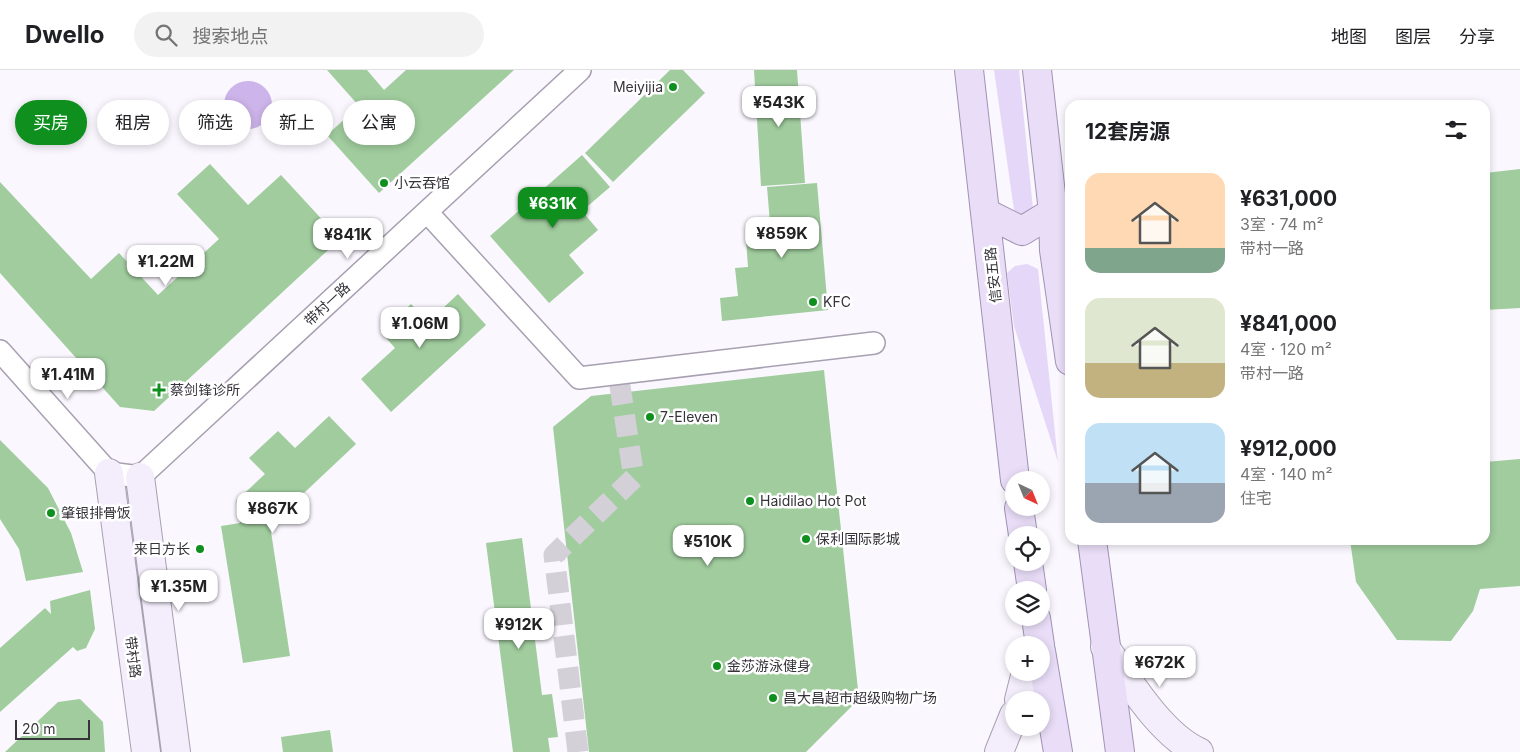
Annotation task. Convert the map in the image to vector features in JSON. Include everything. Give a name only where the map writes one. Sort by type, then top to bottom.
[{"type":"main road","name":"信安五路","points":[[969,70],[1014,471]]},
{"type":"main road","points":[[1037,70],[1053,212],[1054,250],[1065,326]]},
{"type":"main road","points":[[986,213],[1022,231],[1053,212]]},
{"type":"main road","points":[[1093,545],[1120,752]]},
{"type":"main road","points":[[1046,681],[1058,752]]},
{"type":"street","name":"带村一路","points":[[140,477],[580,70]]},
{"type":"street","points":[[426,212],[578,378],[874,343]]},
{"type":"street","points":[[0,351],[109,473],[140,477],[176,752]]},
{"type":"street","name":"带村路","points":[[109,473],[146,752]]},
{"type":"street","points":[[1105,647],[1147,705],[1170,731],[1199,752]]},
{"type":"street","points":[[999,752],[1005,736]]},
{"type":"shaded area","points":[[994,70],[1019,70],[1033,209],[1020,216],[1014,210]]},
{"type":"shaded area","points":[[248,81],[261,85],[271,100],[261,100],[261,125],[251,128],[251,100],[225,100],[231,88],[239,83]]},
{"type":"shaded area","points":[[1027,264],[1038,269],[1058,462],[1014,326],[1007,273],[1015,266]]},
{"type":"building","points":[[327,70],[367,70],[384,90],[406,70],[514,70],[379,193],[333,142],[333,130],[343,120],[343,145],[415,145],[415,100],[354,100]]},
{"type":"building","points":[[670,70],[683,70],[705,93],[613,182],[585,153]]},
{"type":"building","points":[[754,70],[797,70],[805,183],[761,186]]},
{"type":"building","points":[[582,155],[610,187],[582,211],[598,230],[569,255],[584,273],[549,303],[490,236]]},
{"type":"building","points":[[210,164],[248,205],[281,175],[340,239],[154,411],[120,407],[0,273],[0,182],[91,279],[119,253],[158,295],[219,239],[177,194]]},
{"type":"building","points":[[1520,169],[1520,308],[1490,310],[1490,172]]},
{"type":"building","points":[[817,183],[828,310],[722,321],[720,298],[738,296],[735,268],[748,267],[745,226],[770,223],[767,187]]},
{"type":"building","points":[[458,294],[486,325],[391,412],[361,379],[395,348],[381,332],[411,304],[428,322]]},
{"type":"building","points":[[824,370],[859,699],[806,752],[589,752],[553,427],[591,396]]},
{"type":"building","points":[[329,416],[356,444],[270,525],[290,656],[243,663],[221,526],[240,523],[236,501],[265,474],[249,458],[278,431],[295,448]]},
{"type":"building","points":[[0,440],[48,488],[71,533],[83,572],[26,581],[19,549],[0,519]]},
{"type":"building","points":[[1520,459],[1520,586],[1480,589],[1473,611],[1451,641],[1397,640],[1356,582],[1351,545],[1490,545],[1490,462]]},
{"type":"building","points":[[522,538],[542,695],[552,694],[558,737],[548,738],[550,752],[513,752],[486,543]]},
{"type":"building","points":[[90,590],[95,629],[86,648],[77,651],[73,647],[0,712],[0,648],[45,608],[51,614],[50,601]]},
{"type":"building","points":[[80,699],[103,722],[105,752],[5,752],[58,702]]},
{"type":"building","points":[[330,730],[333,752],[283,752],[281,737]]},
{"type":"tunnel","points":[[578,752],[554,555],[634,478],[618,373]]},
{"type":"place","name":"Meiyijia","points":[[673,87]]},
{"type":"place","name":"小云吞馆","points":[[384,183]]},
{"type":"place","name":"KFC","points":[[813,302]]},
{"type":"place","name":"蔡剑锋诊所","points":[[159,390]]},
{"type":"place","name":"7-Eleven","points":[[650,417]]},
{"type":"place","name":"Haidilao Hot Pot","points":[[750,501]]},
{"type":"place","name":"肇银排骨饭","points":[[51,513]]},
{"type":"place","name":"保利国际影城","points":[[806,539]]},
{"type":"place","name":"来日方长","points":[[200,549]]},
{"type":"place","name":"金莎游泳健身","points":[[717,666]]},
{"type":"place","name":"昌大昌超市超级购物广场","points":[[773,698]]}]
